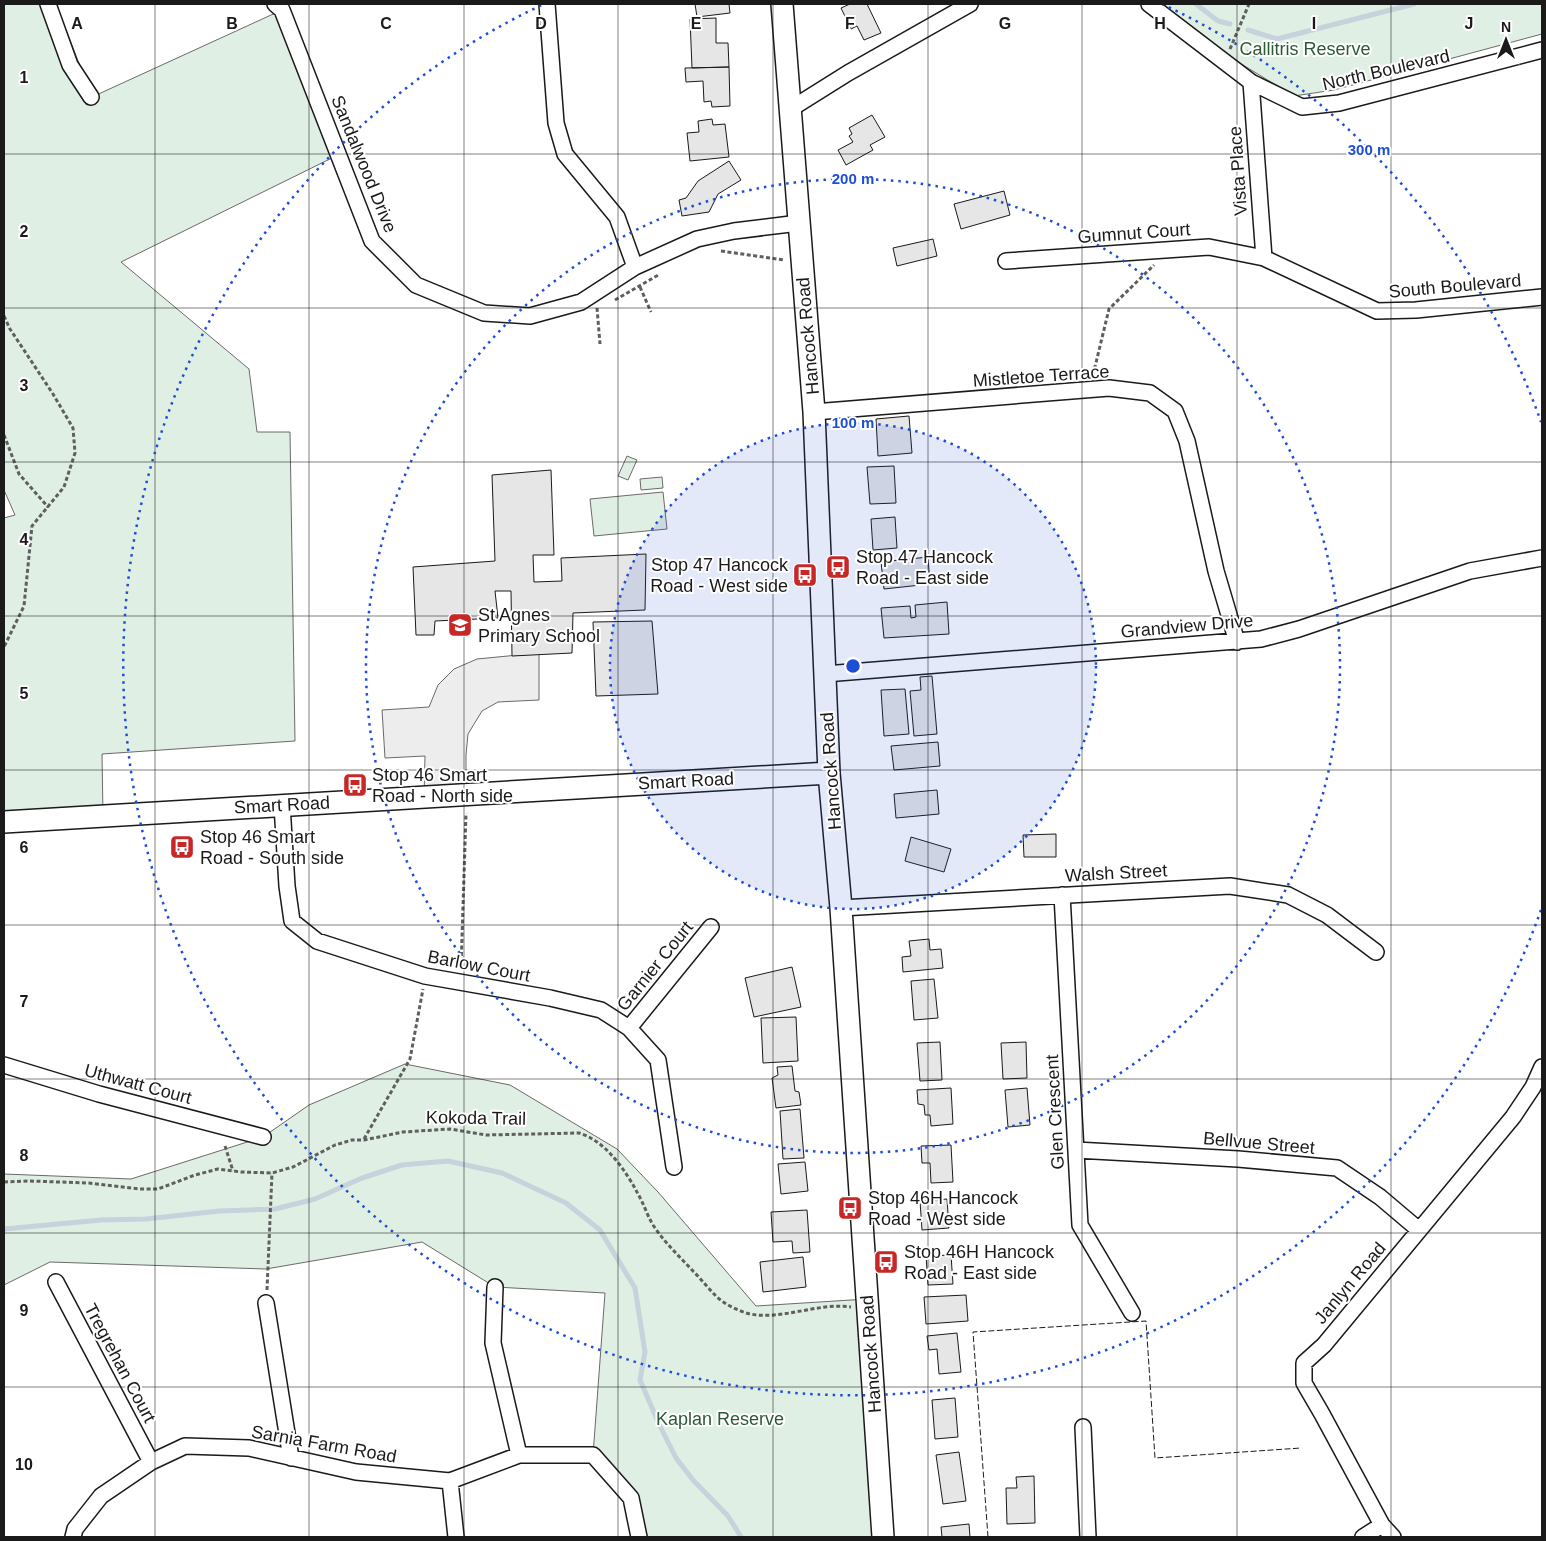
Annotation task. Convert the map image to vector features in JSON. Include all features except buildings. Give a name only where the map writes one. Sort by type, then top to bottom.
[{"type":"main road","name":"Hancock Road","points":[[782,4],[814,412],[829,773],[841,908],[883,1537]]},
{"type":"main road","name":"Smart Road","points":[[4,822],[829,773]]},
{"type":"street","points":[[48,4],[70,65],[92,97]]},
{"type":"street","name":"Sandalwood Drive","points":[[275,4],[282,10],[372,241],[416,285],[484,313],[530,316],[581,302],[635,267],[697,239],[734,231],[799,223]]},
{"type":"street","points":[[547,4],[556,123],[565,154],[617,217],[635,267]]},
{"type":"street","points":[[790,110],[848,73],[970,4]]},
{"type":"street","name":"North Boulevard","points":[[1149,4],[1250,82],[1302,107],[1339,103],[1542,50]]},
{"type":"street","name":"Vista Place","points":[[1250,82],[1264,258]]},
{"type":"street","name":"Gumnut Court","points":[[1006,261],[1209,247],[1264,258]]},
{"type":"street","name":"South Boulevard","points":[[1264,258],[1377,311],[1416,310],[1542,297]]},
{"type":"street","name":"Mistletoe Terrace","points":[[814,412],[1090,389],[1109,388],[1150,393],[1175,410],[1187,441],[1216,571],[1236,642]]},
{"type":"street","name":"Grandview Drive","points":[[825,674],[1261,639],[1299,629],[1470,571],[1542,558]]},
{"type":"street","name":"Barlow Court","points":[[282,805],[287,886],[292,921],[317,941],[426,976],[550,998],[600,1010],[629,1028],[658,1060],[674,1167]]},
{"type":"street","name":"Walsh Street","points":[[841,908],[1230,886],[1288,896],[1327,915],[1376,952]]},
{"type":"street","name":"Glen Crescent","points":[[1062,895],[1080,1225],[1132,1313]]},
{"type":"street","name":"Garnier Court","points":[[629,1028],[711,927]]},
{"type":"street","name":"Uthwatt Court","points":[[4,1065],[99,1094],[264,1137]]},
{"type":"street","name":"Janlyn Road","points":[[1393,1537],[1382,1525],[1304,1383],[1304,1363],[1324,1345],[1513,1116],[1540,1080]]},
{"type":"street","name":"Bellvue Street","points":[[1076,1150],[1238,1159],[1337,1168],[1380,1197],[1419,1230]]},
{"type":"street","name":"Tregrehan Court","points":[[56,1282],[151,1462]]},
{"type":"street","points":[[495,1286],[493,1344],[519,1455]]},
{"type":"street","points":[[266,1303],[292,1458]]},
{"type":"street","points":[[1083,1427],[1088,1537]]},
{"type":"street","name":"Sarnia Farm Road","points":[[73,1537],[75,1529],[101,1496],[151,1462],[185,1446],[249,1448],[356,1472],[450,1481],[519,1455],[593,1455],[631,1498],[639,1537]]},
{"type":"street","points":[[450,1481],[456,1537]]},
{"type":"street","points":[[1363,1537],[1382,1525]]},
{"type":"path","points":[[1225,62],[1249,4]]},
{"type":"path","points":[[1090,389],[1108,308],[1171,250]]},
{"type":"path","points":[[713,252],[741,253],[802,262]]},
{"type":"path","points":[[611,303],[664,272]]},
{"type":"path","points":[[640,287],[651,312]]},
{"type":"path","points":[[600,344],[597,310],[604,307]]},
{"type":"path","points":[[4,316],[10,329],[73,428],[74,453],[64,487],[32,526],[24,606],[4,647]]},
{"type":"path","points":[[4,435],[19,474],[48,507]]},
{"type":"path","points":[[461,982],[466,812]]},
{"type":"path","points":[[364,1140],[410,1059],[426,976]]},
{"type":"path","name":"Kokoda Trail","points":[[4,1182],[89,1183],[139,1189],[158,1189],[195,1175],[218,1169],[272,1173],[293,1167],[335,1145],[352,1140],[364,1140],[403,1132],[450,1129],[486,1135],[579,1133],[588,1135],[595,1140],[624,1170],[653,1225],[671,1248],[717,1296],[730,1306],[747,1313],[762,1315],[843,1305],[856,1307],[868,1321]]},
{"type":"path","points":[[224,1146],[233,1171]]},
{"type":"path","points":[[266,1303],[272,1173]]},
{"type":"green space","points":[[4,4],[56,4],[92,97],[282,10],[338,155],[121,262],[249,369],[257,432],[290,432],[295,741],[102,754],[103,816],[4,822],[4,518],[15,515],[4,490]]},
{"type":"green space","name":"Callitris Reserve","points":[[1163,4],[1542,4],[1542,34],[1334,90],[1294,96],[1233,59]]},
{"type":"green space","points":[[627,456],[637,460],[628,480],[618,476]]},
{"type":"green space","points":[[662,477],[663,488],[641,490],[640,479]]},
{"type":"green space","points":[[663,492],[667,529],[594,536],[590,499]]},
{"type":"green space","name":"Kaplan Reserve","points":[[405,1064],[510,1085],[617,1149],[658,1192],[756,1306],[867,1299],[883,1537],[639,1537],[631,1498],[593,1455],[605,1293],[495,1287],[422,1242],[266,1269],[50,1262],[4,1285],[4,1174],[131,1179],[263,1137],[309,1105]]},
{"type":"shaded area","points":[[539,653],[539,700],[498,702],[482,711],[468,734],[466,794],[424,797],[425,756],[385,758],[382,710],[429,707],[438,685],[454,669],[477,659]]},
{"type":"waterway","points":[[1196,4],[1218,21],[1230,24]]},
{"type":"waterway","points":[[1248,30],[1277,39],[1414,4]]},
{"type":"waterway","points":[[4,1229],[101,1220],[146,1219],[219,1211],[275,1209],[315,1199],[362,1178],[402,1165],[448,1161],[502,1173],[566,1203],[600,1230],[635,1288],[645,1352],[640,1380],[659,1424],[676,1458],[693,1480],[728,1516],[741,1537]]},
{"type":"fence","points":[[988,1537],[973,1332],[1146,1321],[1155,1458],[1301,1448]]},
{"type":"place","name":"Stop 47 Hancock Road - East side","points":[[838,567]]},
{"type":"place","name":"Stop 47 Hancock Road - West side","points":[[805,575]]},
{"type":"place","name":"St Agnes Primary School","points":[[460,625]]},
{"type":"place","name":"Stop 46 Smart Road - North side","points":[[355,785]]},
{"type":"place","name":"Stop 46 Smart Road - South side","points":[[182,847]]},
{"type":"place","name":"Stop 46H Hancock Road - West side","points":[[850,1208]]},
{"type":"place","name":"Stop 46H Hancock Road - East side","points":[[886,1262]]}]
